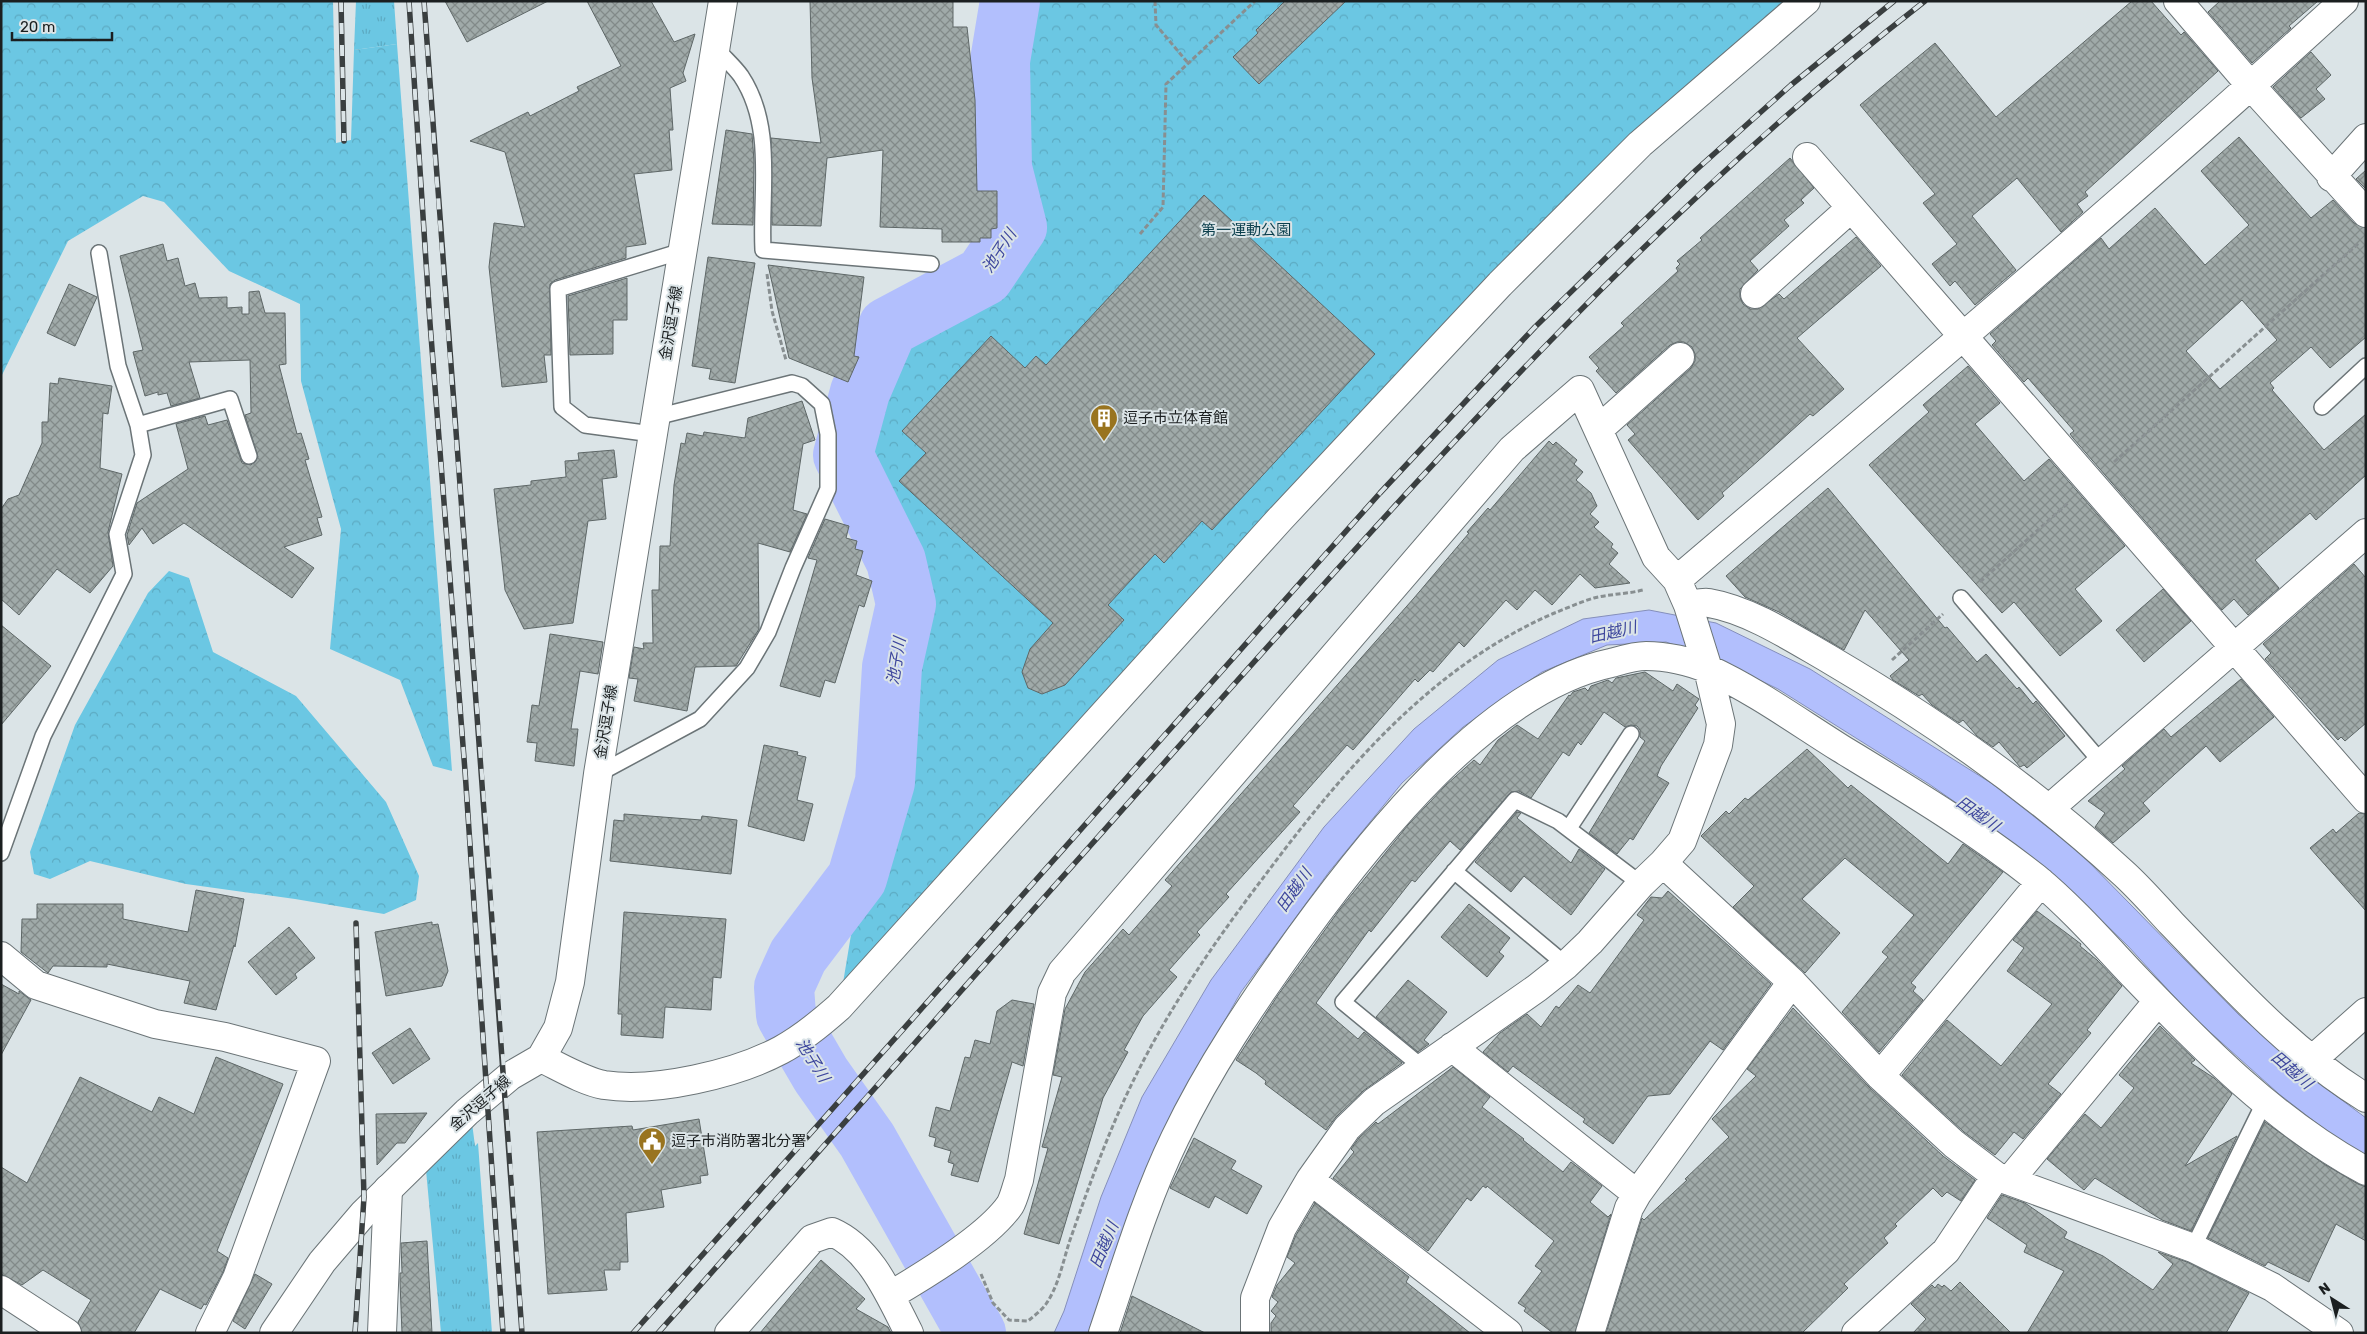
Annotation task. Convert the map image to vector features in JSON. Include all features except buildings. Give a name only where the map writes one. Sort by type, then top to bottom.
[{"type":"street","points":[[541,1058],[603,1085],[641,1085],[702,1079],[759,1059],[801,1038],[839,1006],[1280,519],[1500,284],[1640,144],[1806,1]]},
{"type":"street","points":[[2178,1],[2331,177],[2366,213]]},
{"type":"street","points":[[1678,580],[2251,86],[2344,1]]},
{"type":"street","name":"金沢逗子線","points":[[274,1333],[322,1262],[363,1214],[474,1106],[510,1076],[541,1058],[558,1028],[570,982],[598,774],[721,3]]},
{"type":"street","points":[[2331,177],[2366,138]]},
{"type":"street","points":[[1808,157],[2366,798]]},
{"type":"street","points":[[1755,294],[1851,208]]},
{"type":"street","points":[[1599,429],[1680,357]]},
{"type":"street","points":[[891,1295],[989,1227],[1010,1204],[1019,1180],[1052,993],[1062,972],[1512,449],[1580,390],[1656,557],[1678,580],[1689,606],[1707,666],[1721,724],[1718,745],[1682,841],[1590,942],[1566,965],[1537,988],[1374,1102],[1347,1128],[1310,1180],[1282,1228],[1255,1298],[1255,1333]]},
{"type":"street","points":[[2050,808],[2366,533]]},
{"type":"street","points":[[1689,606],[1708,603],[1742,614],[1787,635],[1867,682],[1986,761],[2050,808],[2124,873],[2253,1008],[2313,1060],[2366,1098]]},
{"type":"street","points":[[1103,1333],[1142,1222],[1174,1141],[1209,1072],[1262,989],[1344,877],[1418,791],[1477,736],[1533,694],[1589,667],[1644,655],[1707,666],[1988,840],[2041,882],[2218,1063],[2335,1154],[2366,1171]]},
{"type":"street","points":[[1663,863],[1792,982],[1880,1076],[1954,1144],[2002,1178],[2193,1248],[2272,1287],[2335,1332]]},
{"type":"street","points":[[1880,1076],[2041,882]]},
{"type":"street","points":[[1,956],[36,984],[45,988],[155,1024],[225,1037],[316,1061],[237,1278],[210,1333]]},
{"type":"street","points":[[1590,1333],[1629,1208],[1637,1194],[1792,982]]},
{"type":"street","points":[[1856,1333],[1946,1251],[2002,1178],[2158,1001]]},
{"type":"street","points":[[2313,1060],[2366,1012]]},
{"type":"street","points":[[1452,1047],[1637,1194]]},
{"type":"street","points":[[1310,1180],[1508,1333]]},
{"type":"street","points":[[382,1333],[388,1188]]},
{"type":"street","points":[[729,1333],[812,1239],[832,1232],[848,1239],[866,1259],[891,1295],[909,1333]]},
{"type":"street","points":[[1,1290],[67,1333]]},
{"type":"lane","points":[[715,47],[740,76],[750,95],[760,125],[764,158],[763,250],[931,264]]},
{"type":"lane","points":[[598,774],[700,719],[747,668],[768,632],[793,568],[828,489],[828,434],[822,404],[802,386],[792,382],[654,426],[585,425],[562,407],[558,288],[682,251]]},
{"type":"lane","points":[[1,853],[42,736],[124,574],[117,534],[143,454],[138,425],[118,366],[99,253]]},
{"type":"lane","points":[[2322,407],[2366,366]]},
{"type":"lane","points":[[138,425],[230,399],[248,456]]},
{"type":"lane","points":[[1961,598],[2102,763]]},
{"type":"lane","points":[[1569,828],[1631,734]]},
{"type":"lane","points":[[1422,1067],[1343,1002],[1515,800],[1569,828],[1641,884]]},
{"type":"lane","points":[[1454,871],[1566,965]]},
{"type":"lane","points":[[2193,1248],[2265,1101]]},
{"type":"path","points":[[1155,1],[1156,25],[1188,63]]},
{"type":"path","points":[[1140,234],[1163,208],[1166,84],[1255,1]]},
{"type":"path","points":[[1867,682],[2366,237]]},
{"type":"path","points":[[763,250],[772,312],[792,382]]},
{"type":"green space","points":[[1,1],[333,1],[336,143],[351,140],[354,50],[397,44],[452,771],[433,766],[400,680],[330,649],[341,529],[301,381],[300,304],[229,271],[164,202],[143,196],[68,241],[1,377]]},
{"type":"green space","points":[[356,1],[394,1],[397,44],[354,50]]},
{"type":"green space","name":"第一運動公園","points":[[1005,1],[1787,1],[1598,185],[839,1007],[906,604],[843,455],[888,327],[984,276],[1017,227]]},
{"type":"green space","points":[[169,571],[189,578],[213,652],[296,696],[386,802],[419,876],[416,900],[384,914],[186,884],[90,861],[50,879],[34,874],[30,852],[75,725],[148,593]]},
{"type":"green space","points":[[472,1123],[475,1146],[478,1143],[492,1333],[441,1333],[426,1170]]},
{"type":"water","name":"田越川","points":[[1649,610],[1716,623],[1810,669],[1991,783],[2077,850],[2239,1015],[2323,1086],[2366,1118],[2366,1155],[2337,1139],[2279,1094],[2191,1015],[2128,946],[2069,889],[2001,834],[1929,784],[1778,689],[1725,663],[1666,642],[1607,645],[1542,672],[1463,727],[1402,783],[1329,872],[1241,992],[1181,1097],[1108,1277],[1088,1333],[1054,1333],[1064,1311],[1101,1197],[1142,1097],[1211,980],[1324,827],[1414,729],[1498,660],[1583,619]]},
{"type":"waterway","name":"池子川","points":[[976,1333],[867,1140],[821,1075],[786,1015],[784,987],[798,956],[857,878],[885,782],[892,667],[906,604],[896,561],[843,455],[860,392],[888,327],[984,276],[1017,227],[1002,168],[1000,61],[1010,1]]},
{"type":"railway","points":[[341,1],[344,141]]},
{"type":"railway","points":[[409,1],[430,323],[465,771],[503,1333]]},
{"type":"railway","points":[[424,1],[522,1333]]},
{"type":"railway","points":[[633,1333],[1380,493],[1535,327],[1696,170],[1791,85],[1894,1]]},
{"type":"railway","points":[[658,1333],[1229,690],[1477,418],[1648,243],[1738,159],[1830,78],[1925,1]]},
{"type":"railway","points":[[355,1333],[364,1197],[356,923]]},
{"type":"place","name":"逗子市立体育館","points":[[1104,442]]},
{"type":"place","name":"逗子市消防署北分署","points":[[652,1165]]}]
